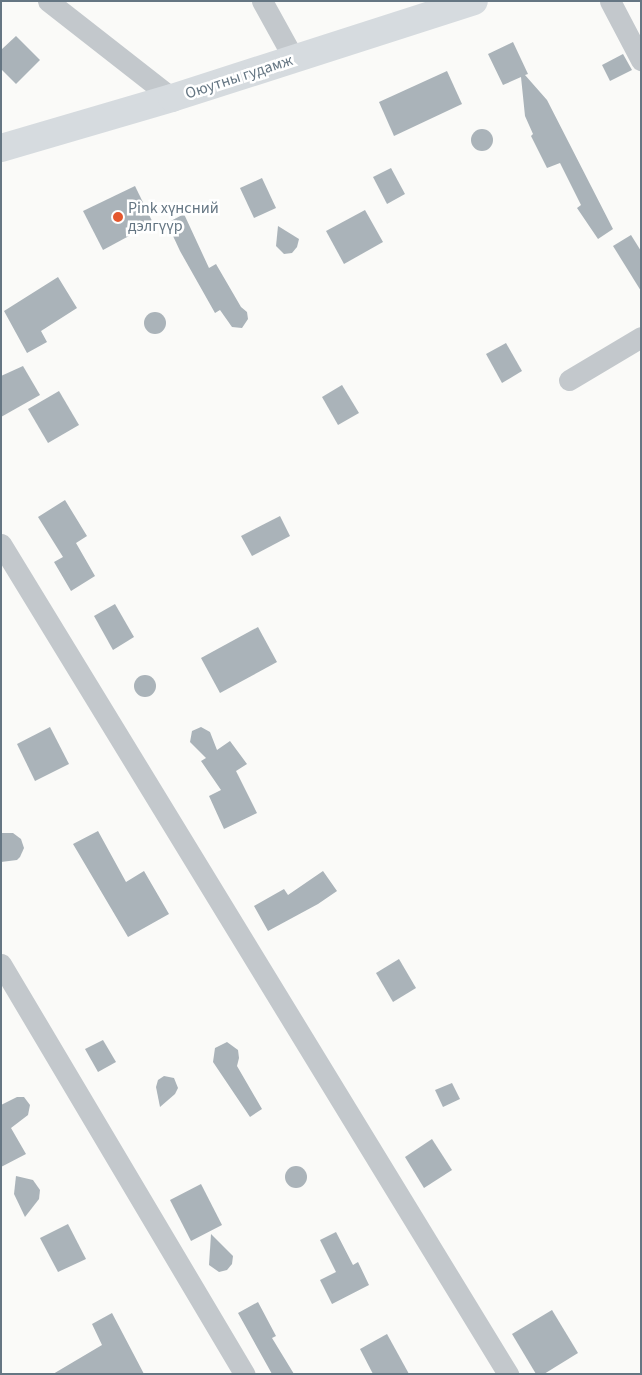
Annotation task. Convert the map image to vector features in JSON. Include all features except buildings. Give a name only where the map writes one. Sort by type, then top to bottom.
[{"type":"street","points":[[48,1],[172,98]]},
{"type":"street","points":[[262,1],[294,60]]},
{"type":"street","name":"Оюутны гудамж","points":[[1,148],[172,98],[474,1]]},
{"type":"street","points":[[610,1],[641,60]]},
{"type":"street","points":[[569,380],[641,337]]},
{"type":"street","points":[[1,544],[508,1374]]},
{"type":"street","points":[[1,964],[244,1374]]},
{"type":"place","name":"Pink хүнсний дэлгүүр","points":[[118,217]]}]
